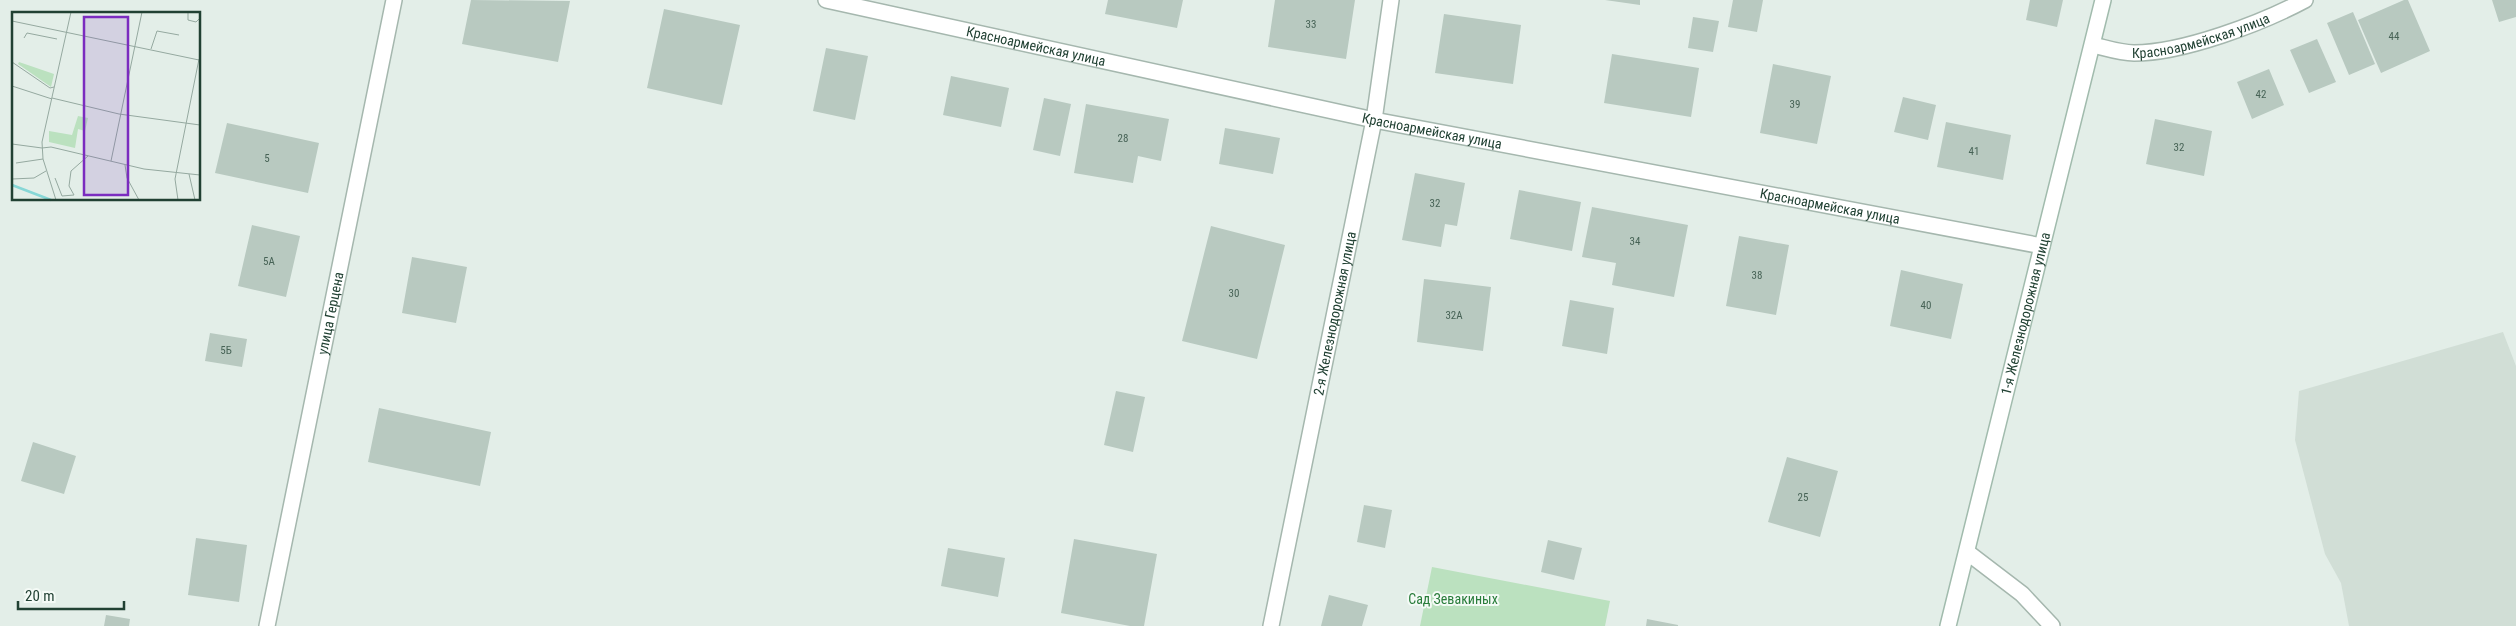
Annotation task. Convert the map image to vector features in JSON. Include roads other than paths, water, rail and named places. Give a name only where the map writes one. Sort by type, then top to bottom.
[{"type":"street","name":"улица Герцена","points":[[267,626],[394,0]]},
{"type":"street","name":"Красноармейская улица","points":[[826,0],[1374,120],[2042,246]]},
{"type":"street","name":"2-я Железнодорожная улица","points":[[1271,626],[1374,120],[1391,0]]},
{"type":"street","name":"1-я Железнодорожная улица","points":[[1948,626],[2103,0]]},
{"type":"street","name":"Красноармейская улица","points":[[2093,45],[2134,53],[2161,50],[2221,34],[2282,12],[2305,0]]},
{"type":"street","points":[[1967,552],[2022,594],[2052,626]]},
{"type":"park label","name":"Сад Зевакиных","points":[[1453,599]]}]
